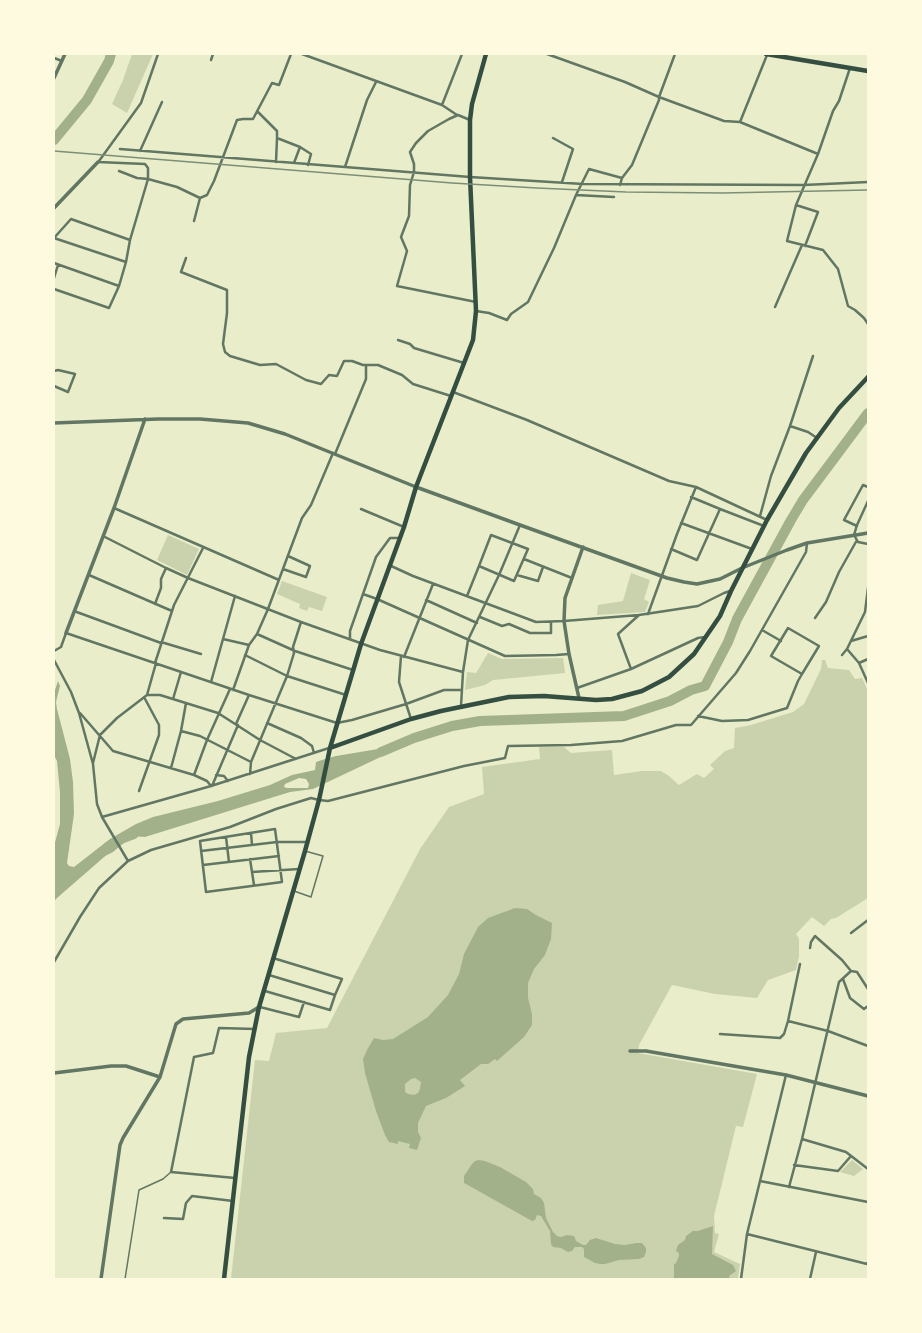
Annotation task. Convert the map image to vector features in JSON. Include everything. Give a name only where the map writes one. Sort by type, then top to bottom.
[{"type":"main road","points":[[224,1279],[249,1056],[259,1007],[308,842],[330,749],[361,644],[404,527],[416,486],[473,340],[476,302],[470,177],[470,120],[473,97],[486,54]]},
{"type":"main road","points":[[767,54],[868,71]]},
{"type":"main road","points":[[330,749],[441,710],[509,697],[544,696],[612,699],[642,691],[669,677],[694,654],[720,616],[742,568],[767,520],[806,453],[839,408],[868,377]]},
{"type":"street","points":[[54,78],[65,54]]},
{"type":"street","points":[[54,208],[98,162],[141,103],[158,54]]},
{"type":"street","points":[[211,60],[213,54]]},
{"type":"street","points":[[119,171],[137,178],[148,179],[177,187],[200,198],[207,195],[237,120],[243,118],[253,119],[272,83],[279,85],[291,54]]},
{"type":"street","points":[[302,54],[442,105],[458,115],[470,120]]},
{"type":"street","points":[[442,105],[462,54]]},
{"type":"street","points":[[547,54],[625,82],[659,97],[724,121],[740,122],[818,154]]},
{"type":"street","points":[[620,185],[622,178],[632,164],[660,100],[659,97],[675,54]]},
{"type":"street","points":[[740,122],[767,54]]},
{"type":"street","points":[[54,58],[62,61]]},
{"type":"street","points":[[850,68],[839,101],[833,111],[818,154],[796,205],[787,240],[823,250],[836,264],[848,306],[864,318],[868,324]]},
{"type":"street","points":[[345,167],[367,100],[376,82]]},
{"type":"street","points":[[140,151],[162,102]]},
{"type":"street","points":[[258,112],[277,131],[276,162]]},
{"type":"street","points":[[458,115],[428,131],[416,143],[410,152],[414,164],[414,172],[410,185],[409,216],[401,237],[407,251],[397,286],[476,302]]},
{"type":"street","points":[[277,138],[300,147],[311,154],[308,164]]},
{"type":"street","points":[[553,138],[573,148],[562,182]]},
{"type":"street","points":[[294,164],[300,147]]},
{"type":"street","points":[[120,149],[294,164],[582,184],[804,186],[868,182]]},
{"type":"street","points":[[54,289],[109,308],[119,286],[126,262],[130,240],[148,179],[148,168],[145,164],[98,162]]},
{"type":"street","points":[[476,311],[489,313],[507,320],[512,314],[528,302],[589,169],[622,178]]},
{"type":"street","points":[[576,195],[614,197]]},
{"type":"street","points":[[194,221],[200,198]]},
{"type":"street","points":[[775,307],[818,212],[796,205]]},
{"type":"street","points":[[126,262],[54,238],[71,219],[130,240]]},
{"type":"street","points":[[186,258],[181,272],[227,290],[227,313],[223,344],[225,352],[230,356],[260,366],[276,364],[306,380],[321,384],[329,375],[337,376],[344,361],[352,361],[366,365],[378,365],[402,375],[413,384],[453,394],[527,420],[669,481],[696,487],[767,520]]},
{"type":"street","points":[[54,263],[119,286]]},
{"type":"street","points":[[54,278],[58,265]]},
{"type":"street","points":[[398,340],[410,344],[414,348],[464,364]]},
{"type":"street","points":[[760,516],[771,476],[790,426],[813,356]]},
{"type":"street","points":[[194,775],[207,740],[232,689],[249,645],[257,634],[268,609],[302,518],[312,504],[366,379],[366,365]]},
{"type":"street","points":[[54,371],[58,370],[75,374],[68,392],[54,386]]},
{"type":"street","points":[[54,651],[61,646],[114,508],[145,419]]},
{"type":"street","points":[[54,423],[145,419],[200,419],[248,423],[285,434],[416,486],[662,576],[697,584],[720,579],[742,568],[807,543],[868,533]]},
{"type":"street","points":[[790,426],[808,432],[817,438]]},
{"type":"street","points":[[857,526],[844,520],[863,485],[868,487]]},
{"type":"street","points":[[648,614],[671,549],[696,487]]},
{"type":"street","points":[[692,497],[764,526]]},
{"type":"street","points":[[868,501],[854,535],[858,542],[868,544]]},
{"type":"street","points":[[114,508],[279,580]]},
{"type":"street","points":[[361,509],[404,527]]},
{"type":"street","points":[[671,549],[698,560],[720,509]]},
{"type":"street","points":[[681,523],[752,549]]},
{"type":"street","points":[[460,707],[468,640],[499,575],[520,525]]},
{"type":"street","points":[[467,596],[491,535],[528,549],[514,582],[479,566]]},
{"type":"street","points":[[103,536],[188,578],[301,622],[361,644],[463,672]]},
{"type":"street","points":[[350,639],[350,631],[376,557],[390,538],[399,538]]},
{"type":"street","points":[[814,618],[826,602],[839,572],[857,540]]},
{"type":"street","points":[[54,962],[99,888],[128,861],[151,850],[230,827],[311,798],[328,801],[464,766],[505,758],[508,746],[571,745],[622,741],[676,725],[691,725],[736,673],[806,552],[807,543]]},
{"type":"street","points":[[579,698],[569,654],[564,621],[565,598],[583,547]]},
{"type":"street","points":[[148,695],[161,643],[172,611],[203,548]]},
{"type":"street","points":[[283,569],[306,577],[310,566],[288,556]]},
{"type":"street","points":[[524,559],[572,578]]},
{"type":"street","points":[[389,565],[433,584],[536,622],[648,614],[698,606],[724,592],[731,591]]},
{"type":"street","points":[[517,575],[538,581],[543,567]]},
{"type":"street","points":[[155,604],[162,588],[161,579],[166,568]]},
{"type":"street","points":[[88,575],[172,611]]},
{"type":"street","points":[[411,720],[399,682],[403,656],[433,584]]},
{"type":"street","points":[[842,655],[847,649],[866,612],[868,588]]},
{"type":"street","points":[[363,594],[505,656],[556,656],[569,654]]},
{"type":"street","points":[[211,682],[235,596]]},
{"type":"street","points":[[426,600],[476,623]]},
{"type":"street","points":[[74,611],[161,643],[201,654]]},
{"type":"street","points":[[631,669],[618,634],[639,615]]},
{"type":"street","points":[[480,617],[502,626],[509,624],[530,633],[551,632],[551,622]]},
{"type":"street","points":[[250,774],[251,762],[287,676],[295,651],[293,647],[301,622]]},
{"type":"street","points":[[698,716],[722,721],[748,720],[787,708],[802,674],[819,646],[788,628],[772,656],[802,674]]},
{"type":"street","points":[[762,630],[781,641]]},
{"type":"street","points":[[66,633],[275,704],[337,723],[406,704],[444,690],[462,690]]},
{"type":"street","points":[[257,634],[295,651],[353,670]]},
{"type":"street","points":[[851,641],[868,636]]},
{"type":"street","points":[[576,688],[631,669],[698,638],[706,637]]},
{"type":"street","points":[[223,639],[249,645]]},
{"type":"street","points":[[847,649],[859,663],[868,682]]},
{"type":"street","points":[[245,655],[287,676],[346,695]]},
{"type":"street","points":[[54,660],[71,692],[79,713],[93,764],[97,804],[102,817],[128,861]]},
{"type":"street","points":[[859,663],[868,660]]},
{"type":"street","points":[[173,699],[181,672]]},
{"type":"street","points":[[93,764],[100,735],[117,718],[148,695],[160,695],[219,714],[260,740],[296,759]]},
{"type":"street","points":[[211,786],[249,695]]},
{"type":"street","points":[[139,791],[159,735],[159,725],[144,697]]},
{"type":"street","points":[[171,768],[186,703]]},
{"type":"street","points":[[79,713],[113,751],[194,775],[207,781],[211,786]]},
{"type":"street","points":[[267,723],[301,738],[312,746],[314,753]]},
{"type":"street","points":[[180,731],[200,736],[251,762]]},
{"type":"street","points":[[102,817],[228,781],[330,749]]},
{"type":"street","points":[[216,775],[224,776],[228,781]]},
{"type":"street","points":[[275,829],[282,882],[206,892],[200,841],[251,833],[275,829]]},
{"type":"street","points":[[251,833],[252,845]]},
{"type":"street","points":[[226,836],[229,862]]},
{"type":"street","points":[[201,851],[277,842],[308,842]]},
{"type":"street","points":[[203,865],[279,856]]},
{"type":"street","points":[[250,859],[254,885]]},
{"type":"street","points":[[252,872],[300,869]]},
{"type":"street","points":[[851,933],[868,920]]},
{"type":"street","points":[[810,948],[811,942],[815,936],[842,960],[851,971],[857,972],[868,989]]},
{"type":"street","points":[[264,991],[330,1010],[342,979],[273,958]]},
{"type":"street","points":[[720,1034],[780,1038],[784,1034],[788,1021],[800,964]]},
{"type":"street","points":[[789,1186],[802,1139],[839,982],[851,971]]},
{"type":"street","points":[[268,975],[335,995]]},
{"type":"street","points":[[843,979],[850,998],[864,1009],[868,1006]]},
{"type":"street","points":[[101,1279],[120,1145],[160,1077],[176,1024],[183,1019],[249,1013],[259,1007],[299,1017],[304,1002]]},
{"type":"street","points":[[788,1021],[828,1031],[868,1046]]},
{"type":"street","points":[[236,1178],[171,1172],[194,1057],[213,1053],[219,1028],[255,1029]]},
{"type":"street","points":[[630,1051],[646,1051],[786,1074],[868,1096]]},
{"type":"street","points":[[54,1073],[112,1066],[126,1066],[160,1077]]},
{"type":"street","points":[[741,1279],[747,1234],[786,1074]]},
{"type":"street","points":[[802,1139],[846,1152],[868,1170]]},
{"type":"street","points":[[794,1165],[838,1170],[851,1156]]},
{"type":"street","points":[[760,1181],[868,1202]]},
{"type":"street","points":[[164,1218],[183,1219],[186,1203],[192,1196],[233,1201]]},
{"type":"street","points":[[747,1234],[867,1264],[868,1262]]},
{"type":"street","points":[[810,1279],[816,1252]]},
{"type":"lane","points":[[294,891],[311,897],[323,856],[305,851]]},
{"type":"lane","points":[[125,1279],[139,1190],[163,1179],[171,1172]]},
{"type":"shaded area","points":[[132,54],[153,54],[127,113],[112,104],[123,80]]},
{"type":"shaded area","points":[[168,535],[199,549],[187,575],[157,560]]},
{"type":"shaded area","points":[[631,573],[650,580],[644,599],[649,602],[645,612],[597,615],[598,605],[623,601]]},
{"type":"shaded area","points":[[282,581],[327,597],[322,611],[309,607],[307,611],[299,608],[300,604],[277,594]]},
{"type":"shaded area","points":[[488,653],[502,659],[563,658],[565,673],[493,680],[485,685],[465,690],[467,672],[476,673]]},
{"type":"shaded area","points":[[822,660],[825,660],[828,668],[849,670],[855,679],[862,678],[868,691],[868,898],[836,918],[831,919],[824,926],[812,917],[796,934],[799,939],[799,956],[796,970],[768,980],[757,998],[715,994],[672,985],[639,1045],[638,1053],[757,1074],[743,1127],[736,1126],[714,1216],[715,1233],[719,1234],[714,1252],[740,1264],[738,1279],[231,1279],[255,1060],[269,1061],[276,1033],[327,1028],[420,849],[449,807],[484,794],[482,767],[540,759],[539,747],[564,747],[571,753],[612,750],[614,775],[642,771],[661,771],[679,785],[697,774],[704,778],[714,769],[710,765],[725,751],[734,748],[735,728],[751,725],[793,712],[804,704],[821,669]]},
{"type":"shaded area","points":[[58,681],[60,686],[56,702],[57,709],[70,759],[73,782],[74,814],[67,863],[69,866],[74,867],[110,839],[136,824],[153,817],[218,801],[270,785],[292,775],[315,770],[316,762],[322,760],[336,756],[408,744],[313,789],[290,792],[145,837],[132,836],[113,852],[79,869],[67,882],[54,902],[54,846],[60,824],[60,792],[57,761],[54,755],[54,693]],"holes":[[[299,778],[306,779],[309,784],[308,788],[284,787],[285,784]]]},
{"type":"shaded area","points":[[515,908],[527,909],[552,923],[551,939],[545,955],[534,969],[528,983],[528,998],[532,1014],[532,1025],[524,1037],[497,1061],[495,1059],[488,1064],[481,1064],[460,1080],[465,1086],[446,1098],[426,1106],[418,1123],[418,1132],[421,1138],[417,1150],[409,1148],[410,1144],[398,1141],[398,1144],[389,1142],[376,1111],[365,1073],[363,1059],[374,1038],[383,1040],[393,1039],[428,1017],[448,995],[459,974],[464,954],[478,927],[488,918]],"holes":[[[415,1078],[421,1082],[418,1093],[414,1095],[405,1092],[405,1084],[411,1079]]]},
{"type":"shaded area","points":[[479,1160],[500,1167],[526,1182],[533,1189],[534,1194],[541,1198],[544,1203],[546,1218],[553,1232],[557,1236],[574,1236],[576,1241],[583,1245],[586,1245],[590,1240],[596,1238],[615,1244],[625,1245],[642,1243],[646,1248],[644,1257],[600,1264],[584,1257],[584,1249],[582,1247],[575,1247],[572,1251],[568,1252],[561,1248],[553,1247],[551,1244],[550,1231],[541,1216],[537,1215],[535,1220],[532,1221],[464,1183],[464,1176],[472,1164]]},
{"type":"shaded area","points":[[852,1160],[863,1169],[854,1176],[840,1172]]},
{"type":"shaded area","points":[[713,1226],[712,1254],[733,1265],[736,1271],[729,1276],[730,1279],[674,1279],[674,1264],[679,1256],[679,1253],[676,1251],[678,1245],[693,1231],[698,1231]]},
{"type":"waterway","points":[[54,140],[87,100],[109,61],[111,54]]},
{"type":"waterway","points":[[381,752],[414,738],[452,726],[480,721],[624,716],[670,701],[691,690],[705,686],[728,642],[737,619],[791,520],[803,500],[868,413]]},
{"type":"waterway","points":[[54,894],[108,847],[123,838],[134,834]]},
{"type":"railway","points":[[54,151],[452,183],[537,188],[626,192],[723,193],[868,190]]}]
